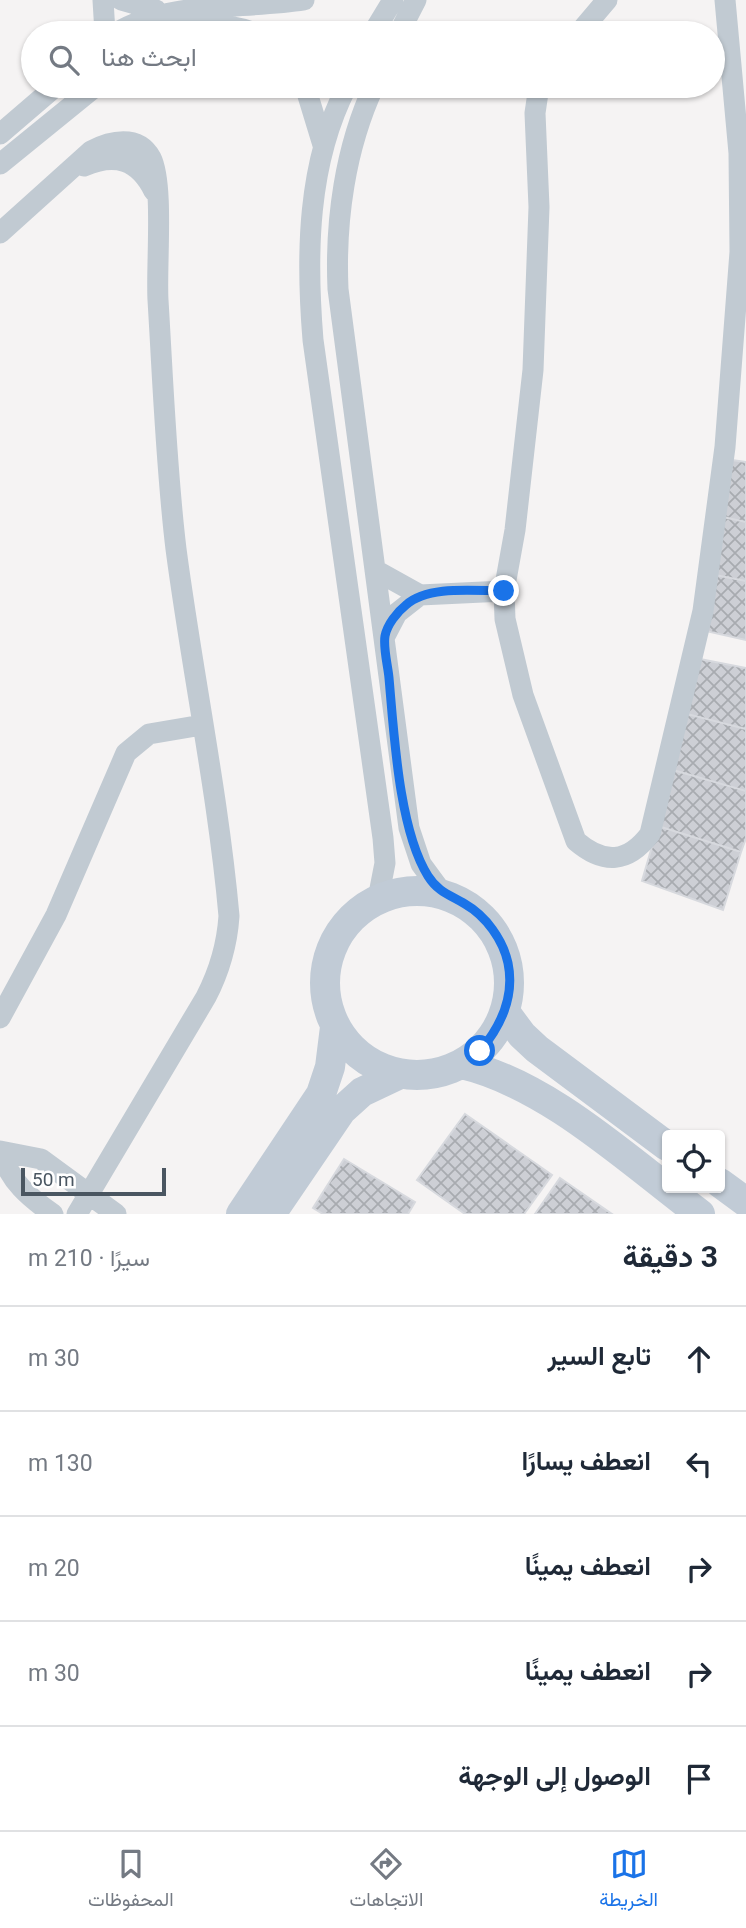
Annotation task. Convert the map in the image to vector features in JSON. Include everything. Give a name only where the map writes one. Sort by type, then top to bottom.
[{"type":"street","points":[[103,0],[104,21]]},
{"type":"street","points":[[121,0],[156,9],[213,1],[287,3],[304,0]]},
{"type":"street","points":[[380,21],[393,0]]},
{"type":"street","points":[[405,21],[416,0]]},
{"type":"street","points":[[589,21],[607,0]]},
{"type":"street","points":[[537,98],[535,113],[539,220],[533,370],[515,530],[504,591],[505,619],[515,668],[569,825],[576,841],[590,852],[606,858],[624,856],[639,848],[650,834],[703,611],[716,529],[740,252],[739,153],[725,0]]},
{"type":"street","points":[[136,21],[156,9]]},
{"type":"street","points":[[0,134],[42,98]]},
{"type":"street","points":[[0,164],[81,98]]},
{"type":"street","points":[[309,98],[323,145]]},
{"type":"street","points":[[342,98],[323,145],[307,270],[313,340],[383,838],[383,875],[378,899]]},
{"type":"street","points":[[370,98],[355,140],[336,240],[343,339],[409,828],[422,864],[443,894]]},
{"type":"street","points":[[0,233],[69,172],[99,159],[120,159],[139,168],[156,197],[161,343],[176,547],[227,888],[227,944],[206,997],[91,1195],[77,1214]]},
{"type":"street","points":[[374,570],[420,595],[504,591]]},
{"type":"street","points":[[385,636],[397,613],[420,595]]},
{"type":"street","points":[[0,1018],[55,915],[126,753],[149,734],[202,725]]},
{"type":"street","points":[[410,891],[443,894],[466,904],[485,919],[499,940],[508,963],[510,988],[505,1012],[495,1033],[480,1051],[461,1065],[431,1074],[400,1074],[374,1065],[351,1049],[335,1027],[325,998],[325,968],[334,939],[353,915],[378,899],[410,891]]},
{"type":"street","points":[[505,1012],[522,1035],[537,1049],[662,1142]]},
{"type":"street","points":[[241,1214],[321,1094],[330,1067],[335,1027]]},
{"type":"street","points":[[461,1065],[495,1073],[543,1096],[700,1214]]},
{"type":"street","points":[[271,1214],[341,1111],[362,1092],[400,1074]]},
{"type":"street","points":[[1,1152],[41,1160],[116,1214]]},
{"type":"street","points":[[1,1152],[15,1181],[30,1198],[52,1214]]},
{"type":"street","points":[[725,1182],[746,1180]]},
{"type":"street","points":[[725,1186],[746,1202]]},
{"type":"building","points":[[732,460],[746,462],[746,522],[723,517]]},
{"type":"building","points":[[723,517],[746,522],[746,581],[715,575]]},
{"type":"building","points":[[715,575],[746,581],[746,640],[706,631]]},
{"type":"building","points":[[700,659],[746,668],[746,729],[687,714]]},
{"type":"building","points":[[687,714],[746,729],[746,791],[673,770]]},
{"type":"building","points":[[673,770],[746,791],[746,838],[741,852],[658,826]]},
{"type":"building","points":[[658,826],[741,852],[723,910],[642,881]]},
{"type":"building","points":[[465,1114],[552,1175],[524,1214],[465,1214],[417,1180]]},
{"type":"building","points":[[344,1159],[415,1202],[408,1214],[323,1214],[313,1208]]},
{"type":"building","points":[[560,1178],[612,1214],[535,1214]]},
{"type":"route","points":[[480,1051],[495,1033],[505,1012],[510,988],[508,963],[499,940],[485,919],[466,904],[443,894],[429,878],[415,849],[409,828],[393,722],[385,636],[397,613],[420,595],[504,591]]}]
